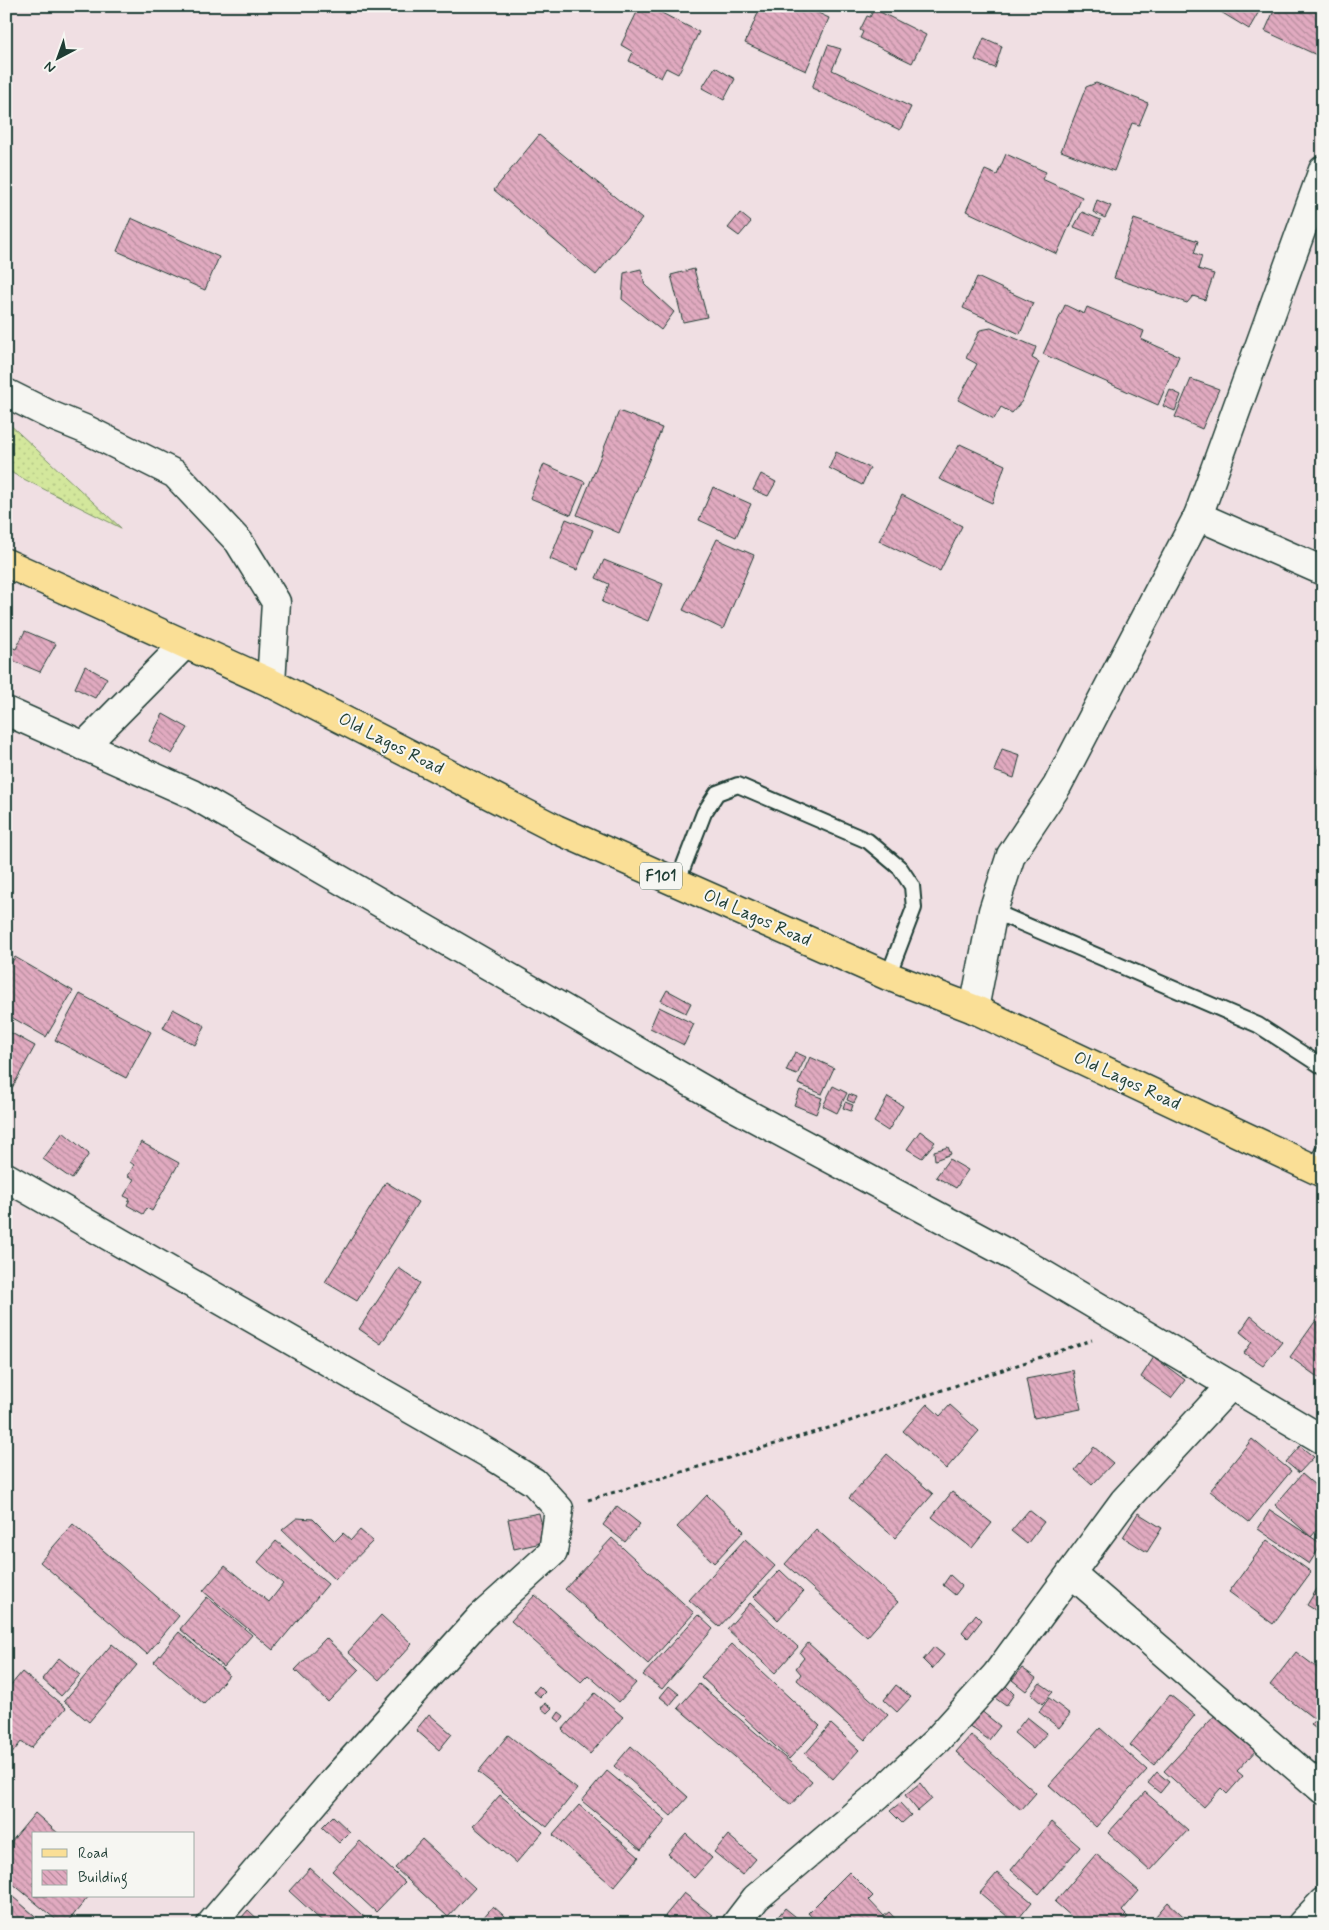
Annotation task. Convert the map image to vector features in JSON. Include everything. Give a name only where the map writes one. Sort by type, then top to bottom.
[{"type":"main road","name":"Old Lagos Road","points":[[6,563],[271,683],[556,829],[888,976],[974,1009],[1320,1164]]},
{"type":"street","points":[[974,1009],[992,911],[1010,856],[1057,786],[1198,516],[1323,170]]},
{"type":"street","points":[[6,393],[50,415],[87,430],[175,474],[239,542],[276,602],[271,683]]},
{"type":"street","points":[[1198,516],[1323,571]]},
{"type":"street","points":[[84,746],[185,644]]},
{"type":"street","points":[[6,712],[192,794],[725,1102],[1014,1257],[1323,1440]]},
{"type":"street","points":[[6,1177],[491,1455],[534,1482],[559,1509],[553,1552],[481,1617],[335,1779],[211,1924]]},
{"type":"street","points":[[736,1924],[756,1898],[878,1795],[937,1740],[996,1675],[1124,1501],[1231,1385]]},
{"type":"street","points":[[1071,1573],[1323,1790]]},
{"type":"street","points":[[1302,1924],[1323,1902]]},
{"type":"lane","points":[[677,883],[704,813],[717,793],[738,784],[868,841],[900,868],[912,886],[914,908],[888,976]]},
{"type":"lane","points":[[992,911],[1258,1026],[1323,1067]]},
{"type":"path","points":[[559,1509],[832,1427],[1132,1326]]},
{"type":"green space","points":[[6,421],[121,528],[6,470]]},
{"type":"building","points":[[640,6],[648,6],[699,32],[678,74],[666,68],[661,78],[629,61],[633,52],[621,45]]},
{"type":"building","points":[[761,6],[819,6],[816,12],[829,18],[806,71],[745,43]]},
{"type":"building","points":[[1211,6],[1262,6],[1249,29]]},
{"type":"building","points":[[1276,6],[1323,6],[1323,58],[1265,31]]},
{"type":"building","points":[[874,9],[926,35],[912,63],[860,38],[863,32],[860,30],[867,16],[870,17]]},
{"type":"building","points":[[984,38],[1002,46],[995,68],[975,60]]},
{"type":"building","points":[[828,45],[841,49],[832,70],[911,107],[900,130],[812,88]]},
{"type":"building","points":[[715,67],[735,79],[724,100],[702,88]]},
{"type":"building","points":[[1096,83],[1148,103],[1139,125],[1132,123],[1114,171],[1061,151],[1086,87]]},
{"type":"building","points":[[539,135],[642,219],[596,275],[494,190]]},
{"type":"building","points":[[1006,154],[1046,172],[1042,179],[1082,197],[1057,254],[966,211],[985,170],[997,175]]},
{"type":"building","points":[[1097,200],[1111,206],[1105,218],[1093,212]]},
{"type":"building","points":[[1082,212],[1101,220],[1094,235],[1074,227]]},
{"type":"building","points":[[740,213],[751,222],[739,236],[728,228]]},
{"type":"building","points":[[131,218],[219,257],[205,290],[117,251]]},
{"type":"building","points":[[1134,219],[1198,241],[1194,253],[1202,256],[1198,269],[1214,274],[1205,300],[1193,296],[1187,303],[1114,278]]},
{"type":"building","points":[[641,269],[645,285],[674,312],[661,330],[622,299],[624,273]]},
{"type":"building","points":[[694,269],[707,317],[683,322],[671,275]]},
{"type":"building","points":[[977,277],[1033,303],[1020,334],[963,308]]},
{"type":"building","points":[[1065,305],[1084,314],[1087,307],[1144,331],[1141,339],[1179,356],[1158,405],[1043,354]]},
{"type":"building","points":[[991,328],[1036,347],[1032,358],[1039,362],[1022,401],[1012,413],[1001,407],[994,419],[958,400],[977,364],[966,358],[980,330]]},
{"type":"building","points":[[1191,379],[1219,389],[1202,429],[1175,417]]},
{"type":"building","points":[[1170,390],[1181,395],[1175,411],[1163,406]]},
{"type":"building","points":[[619,411],[662,428],[619,533],[577,515]]},
{"type":"building","points":[[960,444],[1005,465],[992,503],[939,479]]},
{"type":"building","points":[[836,452],[870,468],[862,485],[829,468]]},
{"type":"building","points":[[544,464],[585,482],[571,515],[530,498]]},
{"type":"building","points":[[761,474],[776,482],[768,496],[753,490]]},
{"type":"building","points":[[713,487],[751,504],[736,537],[699,520]]},
{"type":"building","points":[[902,495],[962,526],[940,571],[879,541]]},
{"type":"building","points":[[566,519],[593,530],[577,570],[550,559]]},
{"type":"building","points":[[717,539],[754,555],[723,629],[683,610]]},
{"type":"building","points":[[604,560],[663,584],[648,621],[602,602],[609,584],[596,578]]},
{"type":"building","points":[[25,631],[56,644],[40,672],[6,658],[6,645],[16,649]]},
{"type":"building","points":[[85,666],[107,678],[95,698],[75,688]]},
{"type":"building","points":[[163,714],[188,728],[172,754],[149,741]]},
{"type":"building","points":[[1002,749],[1020,755],[1014,778],[994,771]]},
{"type":"building","points":[[1323,757],[1323,776],[1316,773]]},
{"type":"building","points":[[15,957],[73,991],[46,1037],[6,1014],[6,972]]},
{"type":"building","points":[[667,990],[691,1003],[686,1013],[661,1001]]},
{"type":"building","points":[[80,994],[151,1032],[126,1078],[55,1040]]},
{"type":"building","points":[[659,1007],[694,1024],[684,1045],[650,1028]]},
{"type":"building","points":[[173,1009],[205,1026],[195,1045],[163,1028]]},
{"type":"building","points":[[6,1030],[35,1046],[6,1099]]},
{"type":"building","points":[[795,1052],[806,1057],[797,1075],[786,1071]]},
{"type":"building","points":[[810,1057],[834,1068],[822,1094],[798,1084]]},
{"type":"building","points":[[833,1086],[847,1093],[837,1113],[823,1106]]},
{"type":"building","points":[[800,1090],[822,1098],[816,1114],[794,1105]]},
{"type":"building","points":[[849,1094],[857,1097],[854,1103],[847,1100]]},
{"type":"building","points":[[888,1097],[903,1106],[888,1131],[874,1122]]},
{"type":"building","points":[[845,1102],[853,1105],[851,1111],[843,1108]]},
{"type":"building","points":[[920,1131],[935,1142],[922,1158],[907,1149]]},
{"type":"building","points":[[63,1132],[89,1154],[72,1179],[43,1159]]},
{"type":"building","points":[[141,1142],[179,1163],[152,1211],[147,1208],[143,1214],[127,1205],[130,1199],[124,1196],[134,1179],[128,1176],[134,1165],[130,1162]]},
{"type":"building","points":[[948,1147],[951,1154],[935,1160],[934,1151]]},
{"type":"building","points":[[949,1159],[968,1170],[956,1188],[936,1177]]},
{"type":"building","points":[[386,1182],[418,1202],[357,1301],[325,1282]]},
{"type":"building","points":[[399,1268],[420,1283],[381,1344],[359,1329]]},
{"type":"building","points":[[1251,1316],[1282,1342],[1263,1366],[1244,1353],[1252,1342],[1240,1332]]},
{"type":"building","points":[[1319,1316],[1323,1319],[1323,1381],[1290,1357]]},
{"type":"building","points":[[1154,1357],[1185,1380],[1171,1398],[1141,1377]]},
{"type":"building","points":[[1073,1370],[1081,1409],[1034,1418],[1026,1379]]},
{"type":"building","points":[[927,1404],[940,1416],[950,1405],[979,1431],[946,1469],[903,1431]]},
{"type":"building","points":[[1252,1439],[1291,1471],[1249,1522],[1210,1491]]},
{"type":"building","points":[[1300,1446],[1314,1457],[1299,1473],[1286,1462]]},
{"type":"building","points":[[1094,1447],[1113,1463],[1092,1485],[1075,1470]]},
{"type":"building","points":[[887,1454],[933,1494],[895,1538],[849,1498]]},
{"type":"building","points":[[1302,1474],[1323,1492],[1323,1523],[1311,1537],[1275,1505]]},
{"type":"building","points":[[952,1492],[992,1523],[972,1548],[932,1517]]},
{"type":"building","points":[[707,1495],[744,1531],[714,1563],[677,1527]]},
{"type":"building","points":[[617,1506],[640,1524],[625,1542],[603,1525]]},
{"type":"building","points":[[1029,1510],[1044,1522],[1027,1544],[1011,1531]]},
{"type":"building","points":[[1270,1510],[1322,1544],[1309,1564],[1258,1529]]},
{"type":"building","points":[[539,1513],[546,1542],[514,1549],[508,1519]]},
{"type":"building","points":[[1138,1513],[1162,1528],[1147,1552],[1123,1537]]},
{"type":"building","points":[[297,1518],[313,1519],[335,1541],[343,1533],[351,1540],[360,1530],[373,1541],[335,1580],[282,1530]]},
{"type":"building","points":[[73,1524],[179,1616],[147,1654],[40,1562]]},
{"type":"building","points":[[816,1529],[898,1602],[867,1637],[785,1564]]},
{"type":"building","points":[[612,1538],[694,1613],[648,1664],[565,1589]]},
{"type":"building","points":[[745,1539],[775,1566],[719,1627],[689,1600]]},
{"type":"building","points":[[1267,1540],[1311,1572],[1273,1624],[1229,1592]]},
{"type":"building","points":[[276,1541],[328,1584],[273,1650],[203,1591],[225,1566],[269,1602],[283,1584],[258,1562]]},
{"type":"building","points":[[780,1570],[803,1592],[778,1620],[754,1597]]},
{"type":"building","points":[[950,1575],[962,1586],[955,1595],[943,1585]]},
{"type":"building","points":[[1323,1579],[1323,1615],[1307,1605]]},
{"type":"building","points":[[535,1595],[636,1683],[619,1702],[588,1675],[581,1682],[511,1621]]},
{"type":"building","points":[[207,1597],[252,1635],[224,1667],[180,1629]]},
{"type":"building","points":[[750,1603],[798,1647],[775,1673],[727,1629]]},
{"type":"building","points":[[976,1614],[982,1620],[968,1638],[962,1632]]},
{"type":"building","points":[[381,1615],[412,1644],[379,1680],[348,1652]]},
{"type":"building","points":[[698,1615],[713,1629],[662,1689],[643,1675]]},
{"type":"building","points":[[179,1632],[229,1675],[204,1704],[154,1662]]},
{"type":"building","points":[[326,1638],[359,1670],[328,1702],[295,1670]]},
{"type":"building","points":[[808,1643],[888,1715],[865,1740],[797,1680],[801,1674],[796,1668],[804,1658],[800,1653]]},
{"type":"building","points":[[112,1644],[137,1665],[89,1722],[64,1701]]},
{"type":"building","points":[[732,1644],[820,1726],[789,1759],[701,1677]]},
{"type":"building","points":[[934,1647],[944,1655],[932,1669],[923,1660]]},
{"type":"building","points":[[1296,1652],[1323,1672],[1323,1705],[1313,1718],[1270,1685]]},
{"type":"building","points":[[59,1658],[80,1675],[61,1696],[42,1679]]},
{"type":"building","points":[[1022,1668],[1036,1678],[1026,1691],[1012,1680]]},
{"type":"building","points":[[22,1672],[66,1708],[31,1748],[21,1742],[7,1760],[6,1691]]},
{"type":"building","points":[[1003,1683],[1014,1694],[1006,1706],[991,1695]]},
{"type":"building","points":[[1040,1683],[1053,1692],[1042,1704],[1031,1694]]},
{"type":"building","points":[[699,1684],[812,1781],[791,1805],[678,1708]]},
{"type":"building","points":[[896,1685],[911,1697],[897,1712],[884,1700]]},
{"type":"building","points":[[539,1686],[545,1692],[540,1697],[534,1692]]},
{"type":"building","points":[[669,1686],[679,1694],[670,1705],[660,1697]]},
{"type":"building","points":[[595,1693],[623,1717],[590,1754],[562,1730]]},
{"type":"building","points":[[1170,1695],[1195,1715],[1154,1765],[1130,1745]]},
{"type":"building","points":[[1049,1698],[1070,1714],[1059,1728],[1039,1712]]},
{"type":"building","points":[[545,1703],[552,1708],[547,1713],[541,1708]]},
{"type":"building","points":[[980,1710],[1000,1726],[989,1740],[968,1725]]},
{"type":"building","points":[[559,1712],[564,1716],[560,1722],[555,1718]]},
{"type":"building","points":[[1218,1712],[1258,1748],[1237,1771],[1243,1776],[1227,1794],[1221,1788],[1204,1807],[1164,1771]]},
{"type":"building","points":[[1323,1712],[1323,1734],[1311,1725]]},
{"type":"building","points":[[429,1714],[452,1734],[439,1750],[416,1730]]},
{"type":"building","points":[[1027,1717],[1047,1733],[1033,1749],[1014,1733]]},
{"type":"building","points":[[831,1724],[859,1750],[833,1779],[805,1754]]},
{"type":"building","points":[[1100,1728],[1147,1770],[1096,1827],[1049,1785]]},
{"type":"building","points":[[508,1735],[577,1789],[547,1827],[478,1772]]},
{"type":"building","points":[[971,1735],[1036,1793],[1021,1810],[956,1752]]},
{"type":"building","points":[[631,1746],[688,1797],[671,1816],[614,1766]]},
{"type":"building","points":[[607,1771],[666,1820],[641,1850],[582,1801]]},
{"type":"building","points":[[1157,1772],[1169,1782],[1160,1793],[1148,1783]]},
{"type":"building","points":[[920,1783],[932,1799],[918,1811],[905,1795]]},
{"type":"building","points":[[1145,1792],[1188,1830],[1150,1871],[1108,1833]]},
{"type":"building","points":[[500,1795],[543,1832],[516,1863],[473,1826]]},
{"type":"building","points":[[900,1803],[911,1815],[902,1823],[890,1811]]},
{"type":"building","points":[[579,1805],[639,1857],[614,1887],[553,1835]]},
{"type":"building","points":[[35,1813],[57,1832],[32,1832],[32,1898],[87,1898],[66,1924],[61,1924],[6,1878],[6,1848]]},
{"type":"building","points":[[333,1816],[350,1832],[339,1843],[322,1827]]},
{"type":"building","points":[[1051,1822],[1080,1847],[1039,1894],[1011,1870]]},
{"type":"building","points":[[686,1834],[712,1858],[694,1878],[668,1854]]},
{"type":"building","points":[[728,1835],[756,1859],[742,1875],[714,1852]]},
{"type":"building","points":[[422,1839],[475,1888],[448,1917],[395,1868]]},
{"type":"building","points":[[360,1841],[405,1882],[376,1912],[332,1871]]},
{"type":"building","points":[[1096,1854],[1139,1891],[1122,1911],[1128,1917],[1122,1924],[1080,1924],[1055,1902]]},
{"type":"building","points":[[310,1868],[372,1924],[325,1924],[289,1891]]},
{"type":"building","points":[[849,1872],[873,1896],[869,1900],[884,1916],[889,1912],[900,1924],[818,1924],[808,1913]]},
{"type":"building","points":[[997,1873],[1032,1902],[1015,1923],[980,1893]]},
{"type":"building","points":[[6,1891],[41,1921],[39,1924],[6,1924]]},
{"type":"building","points":[[684,1893],[712,1915],[705,1924],[675,1924],[665,1916]]},
{"type":"building","points":[[1168,1902],[1192,1924],[1149,1924]]},
{"type":"building","points":[[493,1906],[513,1924],[478,1924]]},
{"type":"building","points":[[785,1908],[801,1921],[799,1924],[772,1924]]},
{"type":"building","points":[[248,1910],[263,1924],[236,1924]]}]
